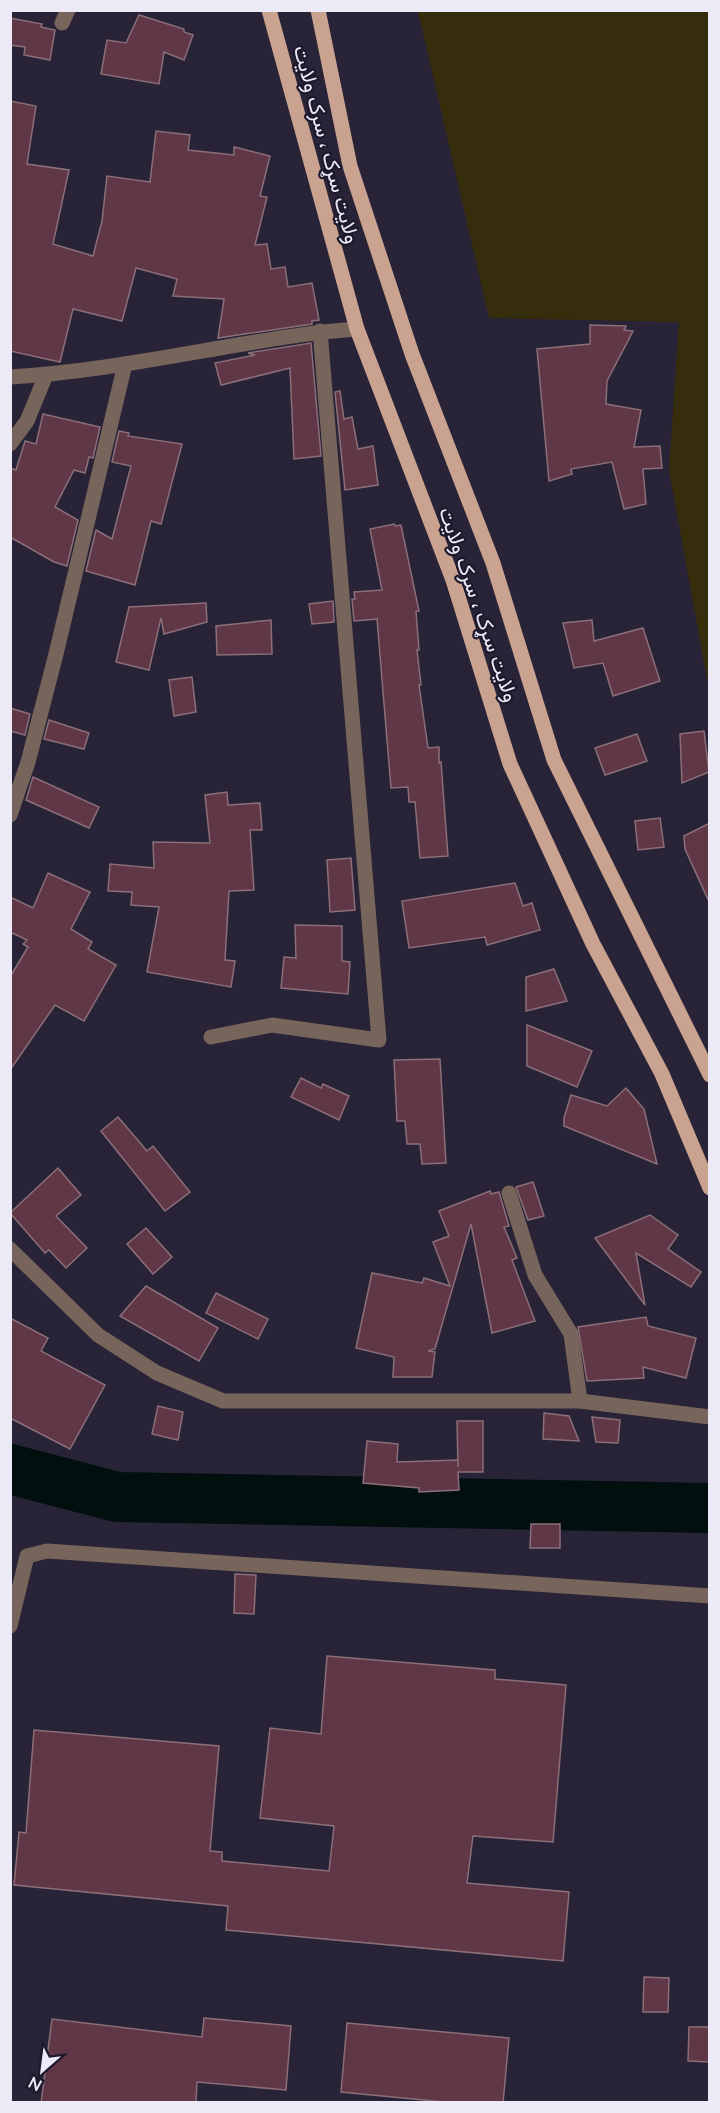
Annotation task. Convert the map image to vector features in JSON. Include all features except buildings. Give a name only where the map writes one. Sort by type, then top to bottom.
[{"type":"main road","name":"ولایت سړک ، سرک ولایت","points":[[269,10],[357,329],[453,580],[510,764],[593,944],[662,1074],[710,1188]]},
{"type":"main road","name":"ولایت سړک ، سرک ولایت","points":[[318,10],[350,166],[412,354],[493,563],[554,760],[705,1053],[710,1075]]},
{"type":"street","points":[[10,377],[46,375],[125,364],[320,331],[357,329]]},
{"type":"street","points":[[211,1037],[272,1025],[379,1040],[320,331]]},
{"type":"street","points":[[10,814],[28,762],[48,686],[125,364]]},
{"type":"street","points":[[10,444],[27,421],[46,375]]},
{"type":"street","points":[[509,1193],[535,1275],[571,1334],[580,1401]]},
{"type":"street","points":[[10,1249],[99,1335],[158,1373],[223,1401],[580,1401],[710,1417]]},
{"type":"street","points":[[10,1626],[27,1556],[46,1551],[710,1596]]},
{"type":"sand","points":[[418,11],[709,11],[709,690],[669,470],[679,322],[489,318]]},
{"type":"waterway","points":[[10,1469],[117,1497],[710,1508]]}]
